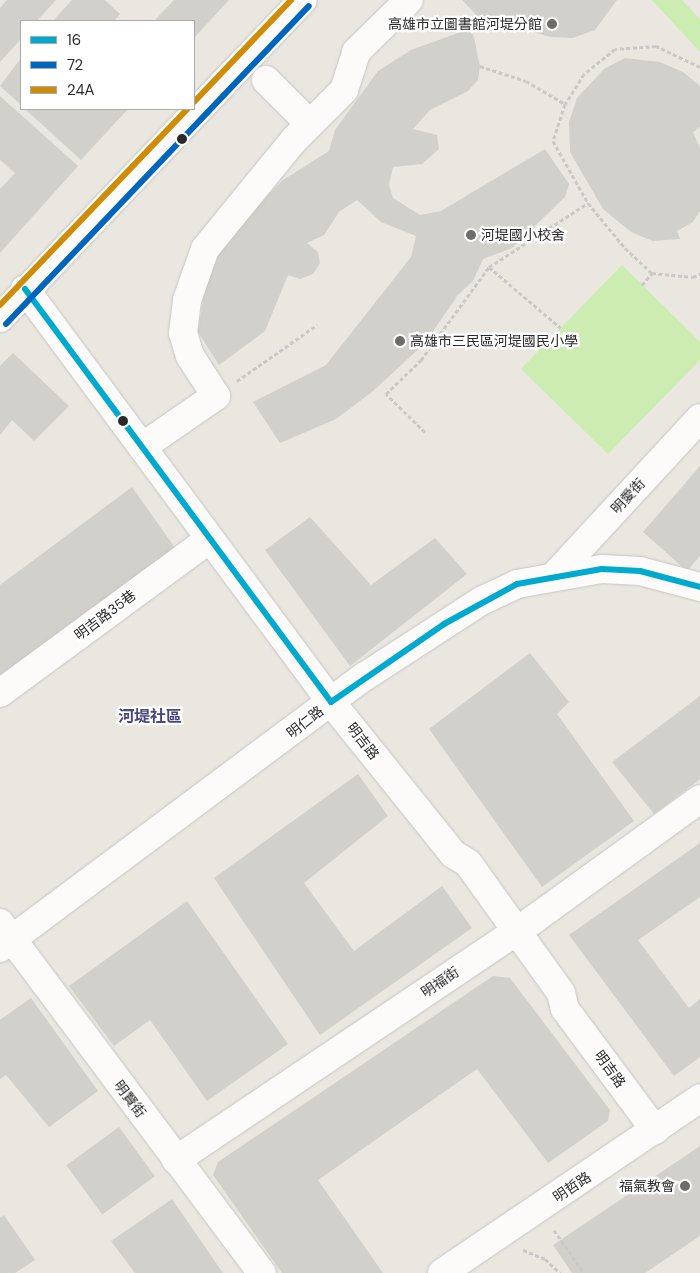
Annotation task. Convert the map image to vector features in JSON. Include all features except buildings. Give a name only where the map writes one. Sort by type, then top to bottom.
[{"type":"street","points":[[0,318],[25,289],[303,0]]},
{"type":"street","points":[[142,447],[216,396],[190,356],[183,332],[187,300],[205,249],[310,124],[344,90],[356,52],[409,0]]},
{"type":"street","points":[[266,80],[310,124]]},
{"type":"street","name":"明吉路","points":[[25,289],[332,702],[453,854],[454,871],[510,935],[549,1000],[565,1009],[655,1130]]},
{"type":"street","name":"明愛街","points":[[556,574],[700,418]]},
{"type":"street","name":"明吉路35巷","points":[[0,693],[210,539]]},
{"type":"street","name":"明仁路","points":[[4,937],[332,702],[481,601],[516,584],[556,574],[602,569],[640,571],[700,587]]},
{"type":"street","name":"明福街","points":[[176,1160],[510,935],[700,799]]},
{"type":"street","name":"明賢街","points":[[4,937],[262,1273]]},
{"type":"street","name":"明哲路","points":[[442,1273],[700,1098]]},
{"type":"path","points":[[700,67],[656,46],[615,49],[584,74],[565,104],[553,141],[588,203],[625,248],[652,273],[692,277],[700,274]]},
{"type":"path","points":[[480,66],[526,81],[565,104]]},
{"type":"path","points":[[425,432],[386,394],[421,360],[489,266],[588,203]]},
{"type":"path","points":[[489,266],[560,328]]},
{"type":"path","points":[[642,285],[652,273]]},
{"type":"path","points":[[216,396],[317,325]]},
{"type":"path","points":[[553,1229],[584,1273]]},
{"type":"path","points":[[523,1250],[545,1259],[560,1273]]},
{"type":"green space","points":[[652,0],[682,0],[700,19],[700,52]]},
{"type":"green space","points":[[622,265],[700,342],[700,360],[608,454],[521,369]]},
{"type":"transit line","name":"24A","points":[[195,101],[291,0]]},
{"type":"transit line","name":"72","points":[[6,324],[309,6]]},
{"type":"transit line","name":"24A","points":[[0,305],[186,110]]},
{"type":"transit line","name":"16","points":[[25,289],[331,702]]},
{"type":"transit line","name":"16","points":[[331,702],[444,624],[517,584],[602,569],[640,571],[700,587]]},
{"type":"place","name":"高雄市立圖書館河堤分館","points":[[552,24]]},
{"type":"place","name":"河堤國小校舍","points":[[471,235]]},
{"type":"place","name":"高雄市三民區河堤國民小學","points":[[400,341]]},
{"type":"place","name":"福氣教會","points":[[685,1186]]},
{"type":"district","name":"河堤社區","points":[[150,717]]}]
